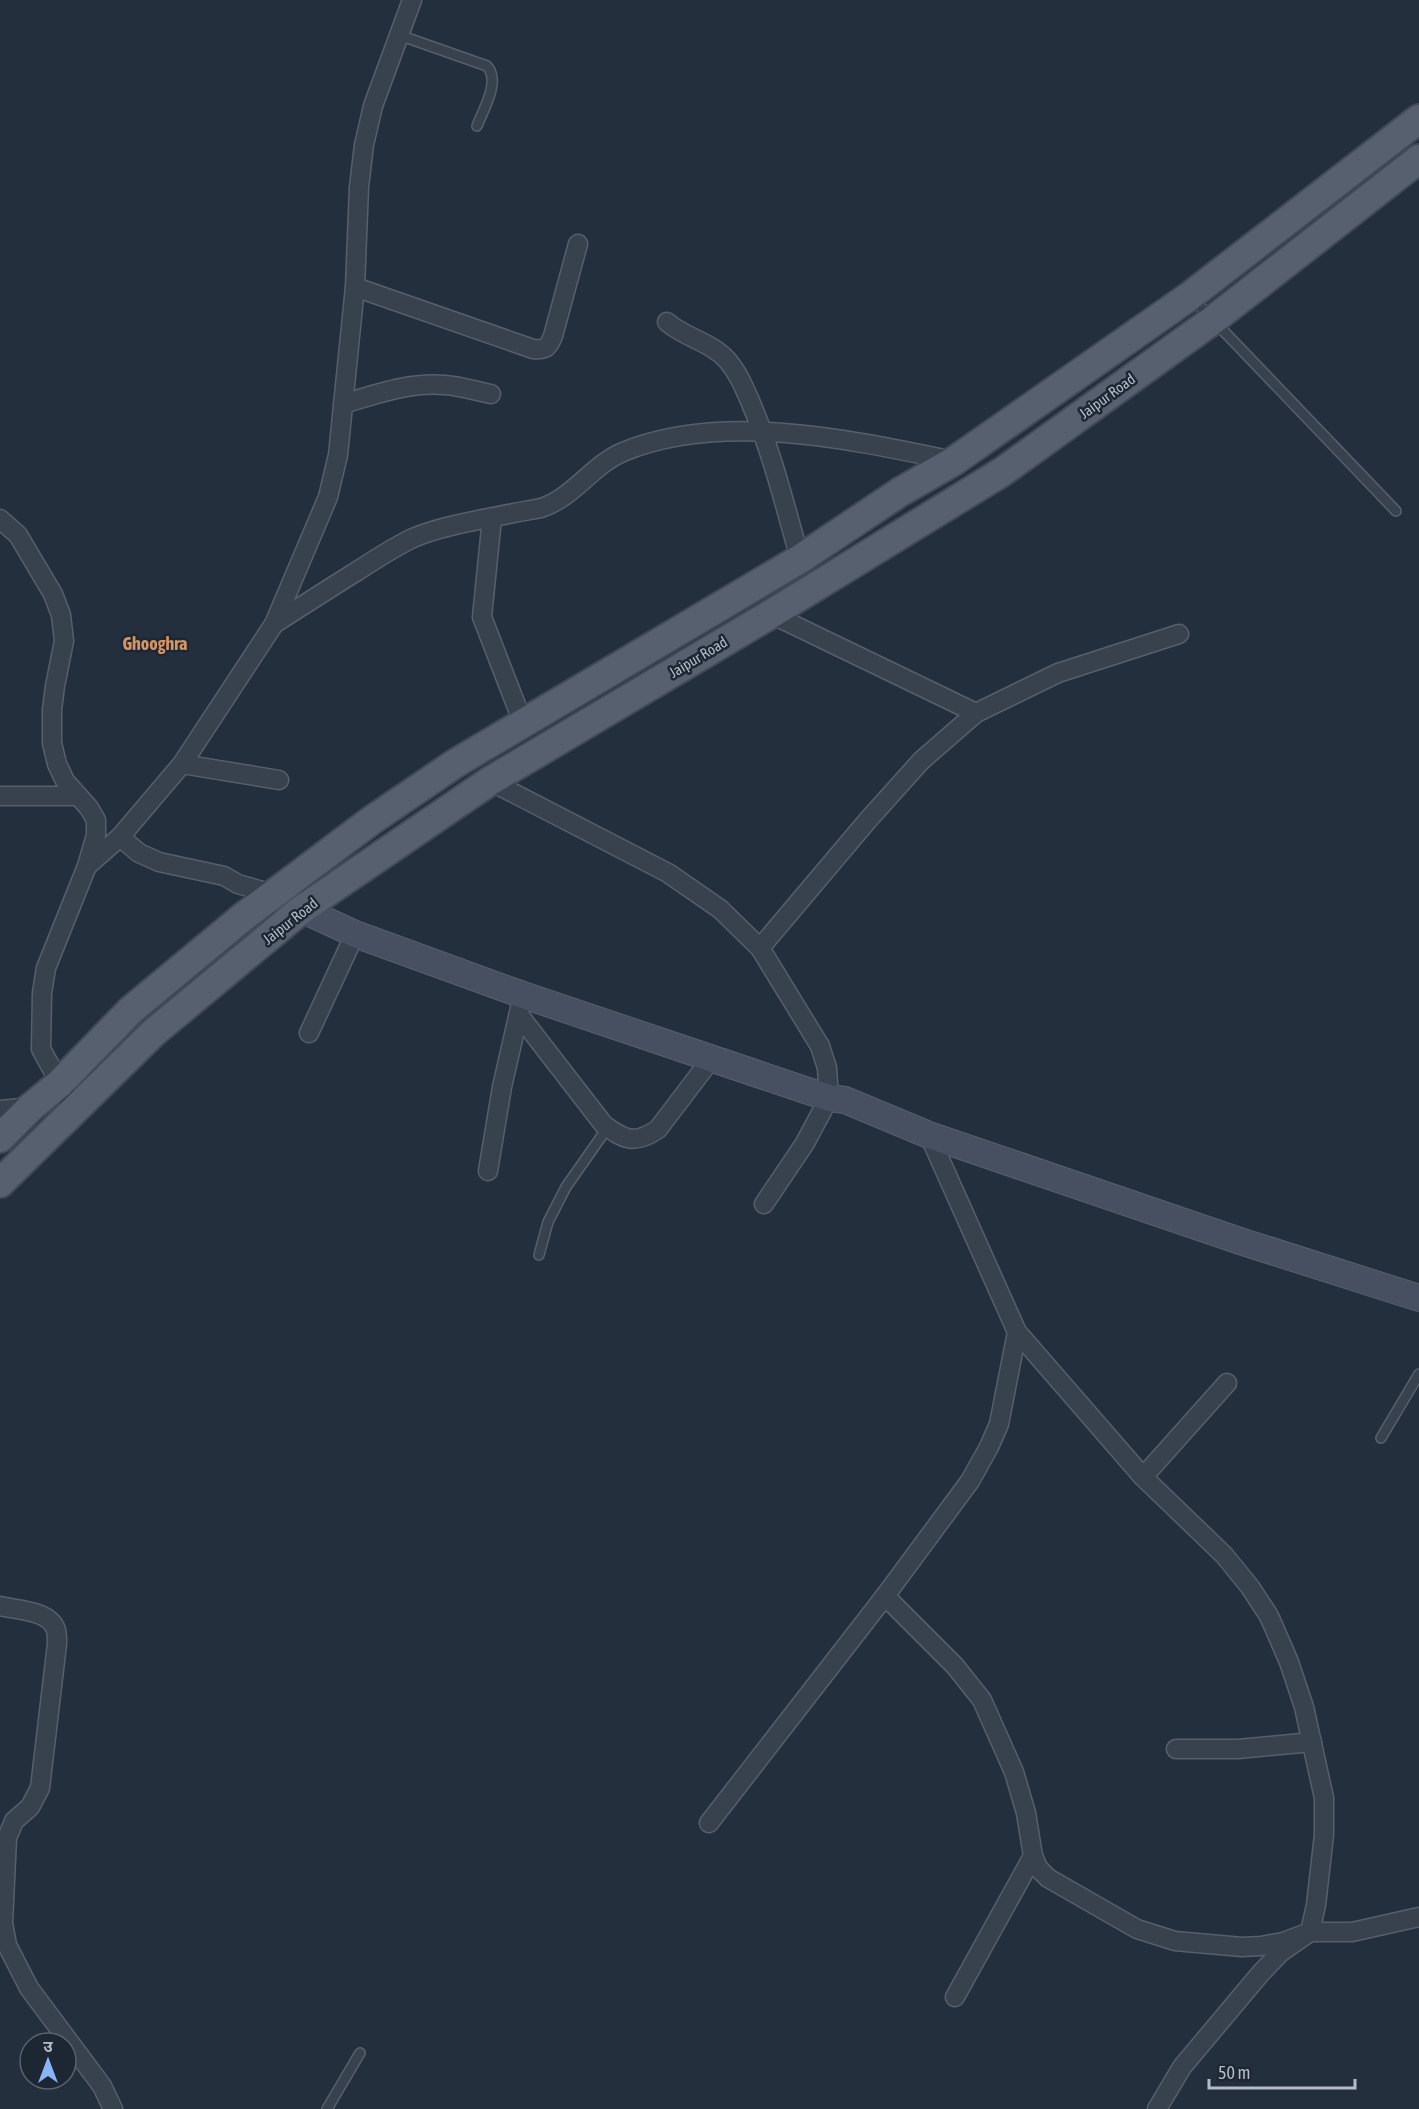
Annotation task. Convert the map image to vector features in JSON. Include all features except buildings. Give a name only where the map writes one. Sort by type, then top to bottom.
[{"type":"main road","name":"Jaipur Road","points":[[0,1138],[31,1107],[59,1084],[131,1010],[273,894],[372,820],[456,764],[800,559],[900,492],[954,461],[1190,296],[1419,119]]},
{"type":"main road","name":"Jaipur Road","points":[[0,1184],[153,1033],[301,910],[490,781],[780,609],[1002,472],[1213,320],[1419,159]]},
{"type":"main road","points":[[771,575],[780,609]]},
{"type":"street","points":[[87,866],[120,837],[182,764],[274,624],[328,497],[338,455],[356,287],[359,187],[363,145],[373,106],[412,0]]},
{"type":"street","points":[[356,287],[533,349],[543,350],[549,347],[553,336],[578,244]]},
{"type":"street","points":[[667,322],[678,332],[718,351],[739,376],[764,433],[800,559]]},
{"type":"street","points":[[343,404],[399,387],[418,385],[445,385],[491,394]]},
{"type":"street","points":[[274,624],[381,556],[414,538],[450,527],[542,508],[562,497],[622,452],[660,440],[704,433],[764,433],[864,442],[954,461]]},
{"type":"street","points":[[492,518],[482,617],[523,723]]},
{"type":"street","points":[[0,519],[18,535],[53,594],[61,615],[64,641],[55,686],[52,743],[57,764],[65,781],[89,808],[96,820],[96,835],[87,866],[46,968],[42,993],[41,1049],[74,1109]]},
{"type":"street","points":[[780,609],[975,713]]},
{"type":"street","points":[[760,948],[868,820],[914,770],[975,713],[1058,673],[1179,634]]},
{"type":"street","points":[[182,764],[279,780]]},
{"type":"street","points":[[490,781],[668,873],[720,909],[760,948],[820,1046],[827,1068],[829,1098],[790,1166],[764,1204]]},
{"type":"street","points":[[0,796],[78,796]]},
{"type":"street","points":[[120,837],[140,853],[159,862],[224,876],[238,884],[273,894],[301,910],[521,1005],[712,1058],[829,1098],[844,1100],[929,1136],[1419,1298]]},
{"type":"street","points":[[309,1033],[355,934]]},
{"type":"street","points":[[521,1005],[608,1127],[622,1138],[636,1139],[658,1129],[712,1058]]},
{"type":"street","points":[[488,1172],[502,1087],[521,1005]]},
{"type":"street","points":[[0,1110],[31,1107]]},
{"type":"street","points":[[929,1136],[1017,1332],[1143,1477],[1224,1556],[1250,1587],[1269,1616],[1289,1662],[1304,1707],[1324,1798],[1324,1835],[1316,1905],[1310,1932],[1280,1953],[1260,1974],[1182,2067],[1157,2109]]},
{"type":"street","points":[[709,1823],[885,1596],[970,1481],[999,1424],[1017,1332]]},
{"type":"street","points":[[1143,1477],[1227,1383]]},
{"type":"street","points":[[885,1596],[955,1666],[982,1700],[1014,1772],[1026,1814],[1033,1857],[1038,1868],[1048,1878],[1137,1929],[1175,1941],[1251,1947],[1282,1942],[1310,1932],[1352,1932],[1419,1917]]},
{"type":"street","points":[[0,1606],[40,1615],[51,1621],[56,1630],[57,1644],[40,1788],[30,1807],[14,1821],[7,1838],[3,1923],[7,1945],[29,1988],[102,2086],[113,2109]]},
{"type":"street","points":[[1176,1749],[1238,1749],[1312,1742]]},
{"type":"street","points":[[955,1997],[1033,1857]]},
{"type":"lane","points":[[399,35],[487,66],[491,71],[492,84],[477,126]]},
{"type":"lane","points":[[1190,296],[1396,511]]},
{"type":"lane","points":[[539,1255],[548,1222],[562,1194],[608,1127]]},
{"type":"lane","points":[[1381,1437],[1419,1374]]},
{"type":"lane","points":[[327,2109],[360,2053]]},
{"type":"district","name":"Ghooghra","points":[[155,643]]}]
